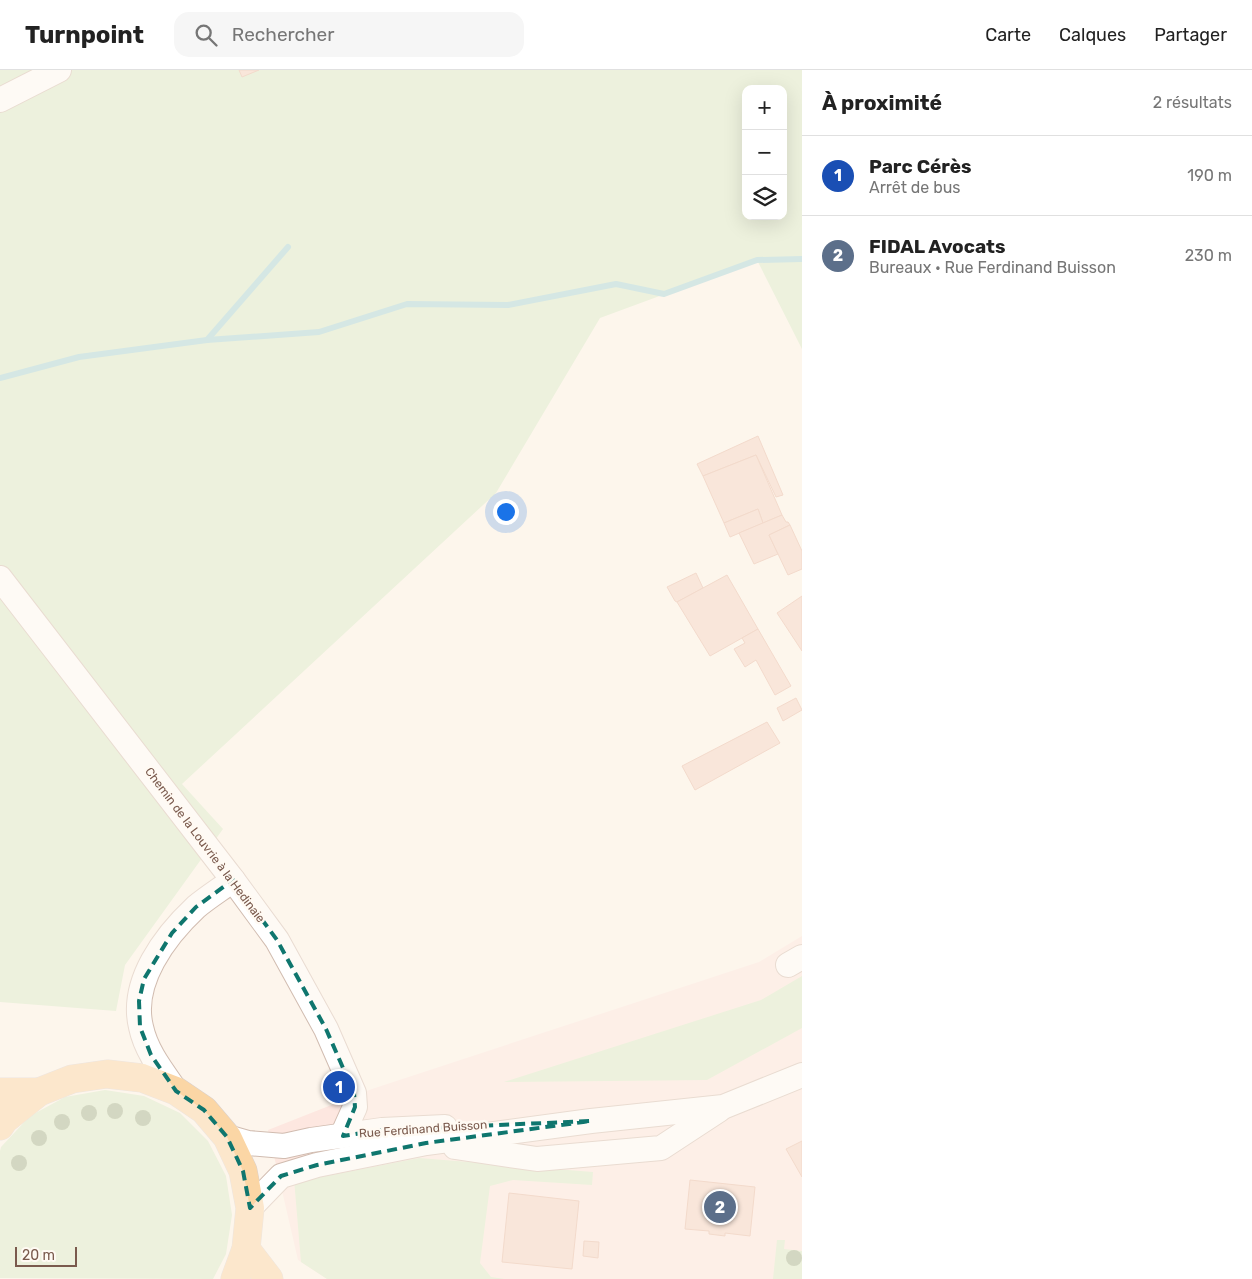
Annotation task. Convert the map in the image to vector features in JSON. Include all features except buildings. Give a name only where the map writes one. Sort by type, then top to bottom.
[{"type":"main road","points":[[0,1126],[4,1120],[39,1092],[72,1079],[107,1074],[142,1078],[176,1091],[204,1110],[227,1137],[243,1171],[250,1208],[246,1249],[235,1279]]},
{"type":"main road","points":[[0,1092],[39,1092]]},
{"type":"main road","points":[[246,1249],[269,1279]]},
{"type":"street","points":[[0,100],[59,70]]},
{"type":"street","name":"Chemin de la Louvrie à la Hedinaie","points":[[0,578],[233,880],[277,940],[326,1029],[354,1093],[355,1107],[342,1136]]},
{"type":"street","points":[[176,1091],[151,1055],[140,1026],[139,1001],[144,979],[154,959],[172,933],[196,907],[233,880]]},
{"type":"street","name":"Rue Ferdinand Buisson","points":[[250,1208],[281,1176],[317,1165],[426,1143],[591,1121],[723,1107],[802,1075]]},
{"type":"street","points":[[426,1143],[537,1159],[661,1148],[723,1107]]},
{"type":"street","name":"Rue Ferdinand Buisson","points":[[227,1137],[248,1143],[284,1146],[311,1140],[382,1130],[591,1121]]},
{"type":"highlighted area","points":[[233,880],[277,940],[326,1029],[354,1093],[355,1107],[343,1136],[382,1130],[591,1121],[426,1143],[317,1165],[281,1176],[250,1208],[243,1171],[227,1137],[204,1110],[176,1091],[151,1055],[140,1027],[139,1001],[144,979],[172,933],[196,907]]},
{"type":"shaded area","points":[[802,936],[802,1279],[327,1279],[298,1260],[268,1130],[372,1089],[759,962]]},
{"type":"green space","points":[[0,70],[802,70],[802,349],[757,260],[600,318],[496,493],[182,784],[223,829],[125,965],[116,1011],[0,1002]]},
{"type":"green space","points":[[802,976],[802,1028],[707,1080],[504,1082],[761,1000]]},
{"type":"green space","points":[[105,1090],[144,1096],[180,1113],[208,1141],[226,1176],[232,1215],[226,1254],[213,1279],[0,1278],[1,1147],[30,1116],[65,1097]]},
{"type":"green space","points":[[419,1158],[593,1172],[592,1185],[513,1180],[490,1186],[480,1263],[491,1277],[505,1279],[327,1279],[301,1262],[294,1179],[321,1177]]},
{"type":"green space","points":[[777,1240],[785,1240],[784,1249],[802,1251],[802,1279],[773,1279]]},
{"type":"waterway","points":[[0,378],[79,357],[207,340],[288,247]]},
{"type":"waterway","points":[[207,340],[319,332],[407,304],[508,305],[616,284],[664,294],[757,260],[802,259]]},
{"type":"place","name":"Parc Cérès","points":[[339,1087]]},
{"type":"place","name":"FIDAL Avocats","points":[[720,1207]]}]
